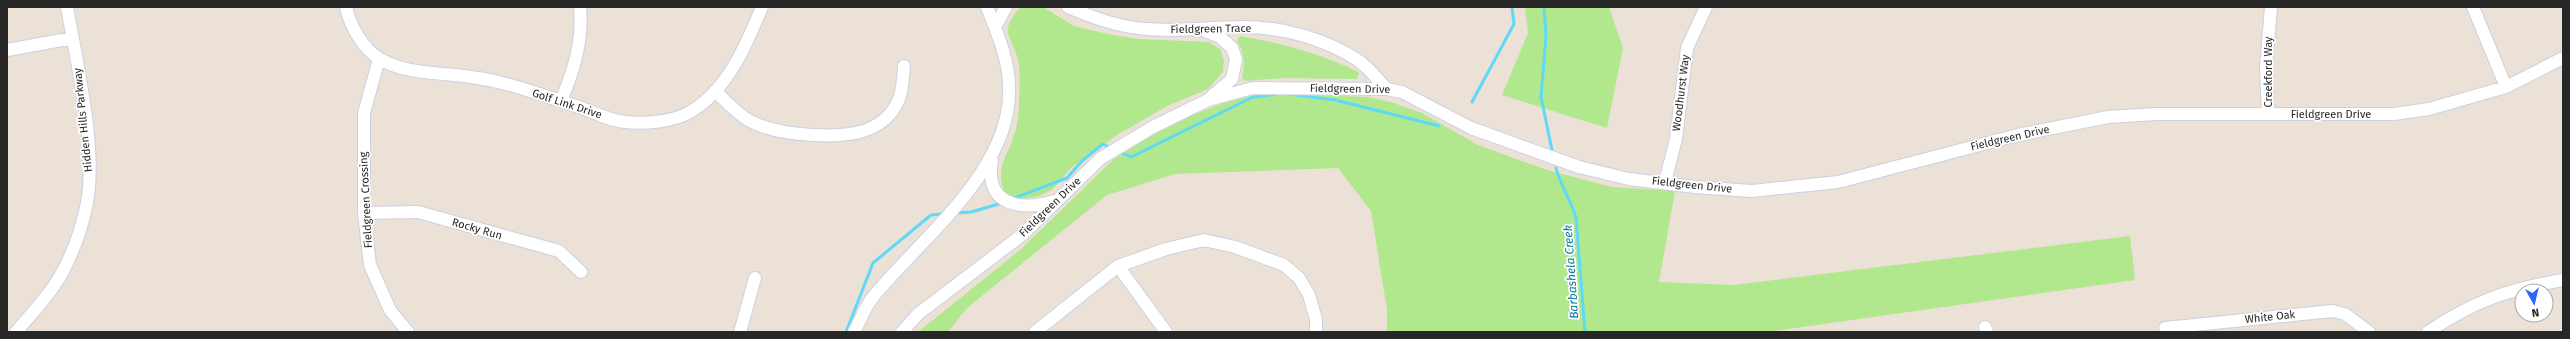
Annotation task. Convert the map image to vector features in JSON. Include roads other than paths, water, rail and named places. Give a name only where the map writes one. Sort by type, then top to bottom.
[{"type":"street","name":"Hidden Hills Parkway","points":[[16,332],[47,296],[60,275],[77,241],[87,203],[89,170],[88,149],[73,38],[67,7]]},
{"type":"street","name":"Golf Link Drive","points":[[346,7],[361,41],[379,58],[399,67],[436,74],[471,77],[561,101],[623,122],[653,123],[689,113],[715,91],[741,56],[762,7]]},
{"type":"street","points":[[561,101],[574,70],[582,28],[580,7]]},
{"type":"street","points":[[854,332],[872,299],[980,177],[1005,123],[1010,86],[1004,49],[987,7]]},
{"type":"street","points":[[995,27],[1006,7]]},
{"type":"street","name":"Fieldgreen Trace","points":[[1068,7],[1105,22],[1146,29],[1202,30],[1252,27],[1288,31],[1331,45],[1360,61],[1387,89]]},
{"type":"street","name":"Woodhurst Way","points":[[1665,182],[1676,139],[1687,48],[1706,7]]},
{"type":"street","name":"Creekford Way","points":[[2268,114],[2266,67],[2271,7]]},
{"type":"street","points":[[2473,7],[2506,87]]},
{"type":"street","points":[[1202,30],[1220,37],[1232,48],[1236,59],[1232,79],[1208,100]]},
{"type":"street","points":[[7,50],[73,38]]},
{"type":"street","name":"Fieldgreen Crossing","points":[[379,58],[364,113],[364,213],[370,265],[390,310],[408,332]]},
{"type":"street","name":"Fieldgreen Drive","points":[[902,332],[918,314],[1016,240],[1101,158],[1127,142],[1208,100],[1253,88],[1387,89],[1402,92],[1470,128],[1579,167],[1615,175],[1665,182],[1752,191],[1838,182],[2018,135],[2108,117],[2268,114],[2394,114],[2429,109],[2506,87],[2563,58]]},
{"type":"street","points":[[715,91],[748,120],[768,129],[804,135],[857,134],[877,125],[888,116],[901,91],[904,66]]},
{"type":"street","points":[[993,151],[991,178],[996,192],[1003,200],[1014,205],[1028,206],[1055,201]]},
{"type":"street","name":"Rocky Run","points":[[364,213],[418,212],[559,251],[581,272]]},
{"type":"street","points":[[1035,332],[1118,266],[1166,249],[1204,240],[1236,247],[1284,265],[1299,278],[1313,304],[1316,332]]},
{"type":"street","points":[[1118,266],[1166,332]]},
{"type":"street","points":[[740,332],[755,278]]},
{"type":"street","points":[[2428,332],[2453,315],[2484,299],[2512,291],[2563,280]]},
{"type":"street","name":"White Oak","points":[[2165,328],[2332,311],[2345,314],[2369,332]]},
{"type":"waterway","points":[[1472,102],[1514,24],[1512,7]]},
{"type":"waterway","name":"Barbashela Creek","points":[[1544,7],[1546,36],[1541,97],[1552,150]]},
{"type":"waterway","points":[[1120,152],[1131,157],[1253,97],[1277,94]]},
{"type":"waterway","points":[[1288,94],[1335,100],[1439,126]]},
{"type":"waterway","points":[[1014,198],[1067,178],[1082,161],[1103,144],[1109,147]]},
{"type":"waterway","name":"Barbashela Creek","points":[[1556,168],[1576,218],[1585,332]]},
{"type":"waterway","points":[[954,213],[971,212],[999,204]]},
{"type":"waterway","points":[[846,332],[873,263],[931,215],[941,214]]}]
